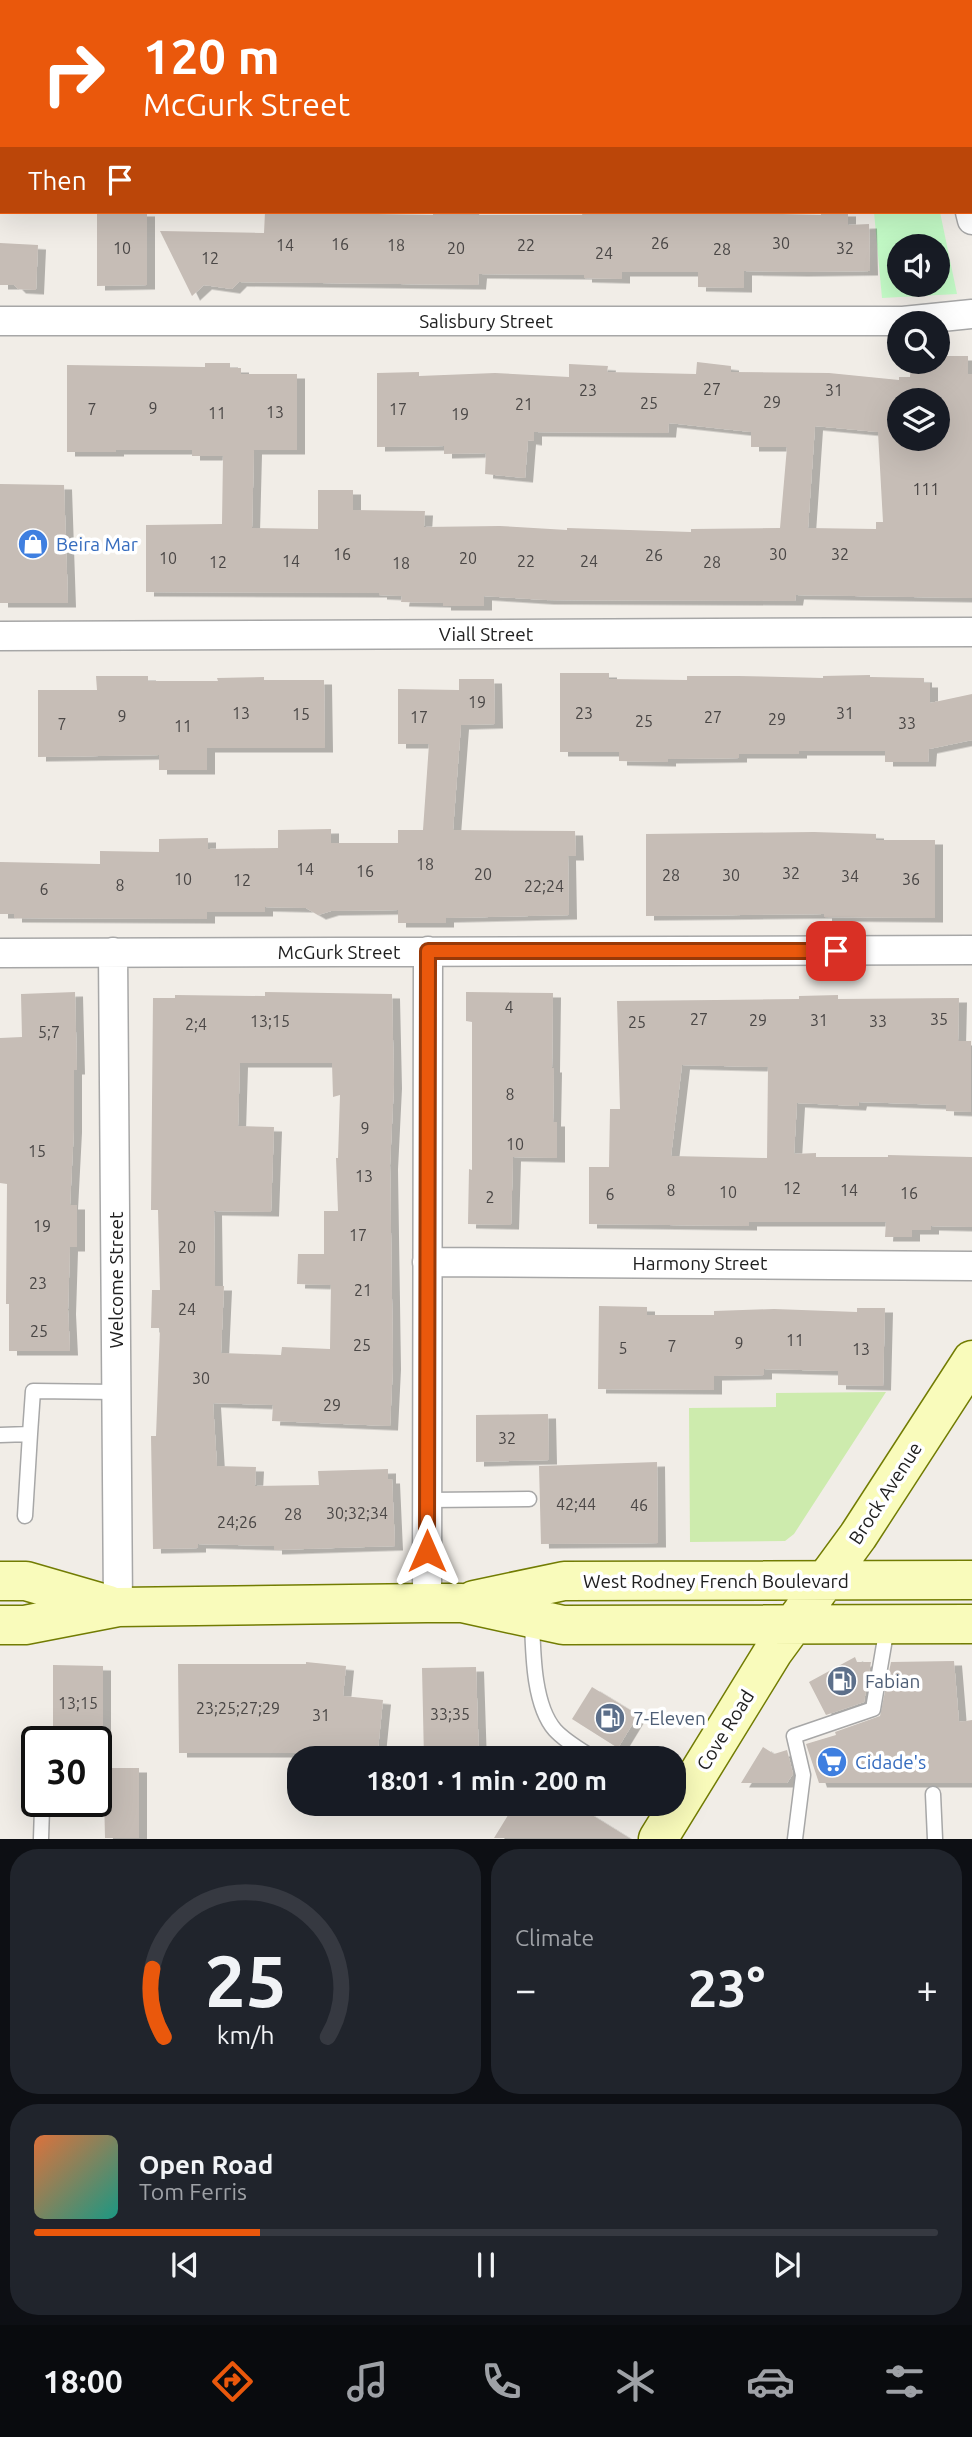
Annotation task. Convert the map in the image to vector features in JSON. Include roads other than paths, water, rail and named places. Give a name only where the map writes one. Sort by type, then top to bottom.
[{"type":"main road","name":"Brock Avenue","points":[[795,1624],[862,1530],[972,1360]]},
{"type":"main road","name":"West Rodney French Boulevard","points":[[0,1625],[25,1625],[118,1607],[444,1603],[564,1581],[972,1580]]},
{"type":"main road","name":"West Rodney French Boulevard","points":[[0,1581],[26,1581],[118,1607]]},
{"type":"main road","name":"West Rodney French Boulevard","points":[[444,1603],[563,1625],[972,1624]]},
{"type":"main road","name":"Cove Road","points":[[666,1818],[773,1651],[795,1624]]},
{"type":"street","name":"Salisbury Street","points":[[0,321],[903,321],[972,314]]},
{"type":"street","name":"Viall Street","points":[[0,636],[972,632]]},
{"type":"street","name":"McGurk Street","points":[[0,953],[972,950]]},
{"type":"street","points":[[428,951],[427,1500],[444,1603]]},
{"type":"street","name":"Welcome Street","points":[[113,953],[118,1607]]},
{"type":"street","name":"Harmony Street","points":[[427,1262],[972,1266]]},
{"type":"lane","points":[[25,1516],[33,1391],[117,1392]]},
{"type":"lane","points":[[0,1435],[30,1434]]},
{"type":"lane","points":[[427,1500],[529,1499]]},
{"type":"lane","points":[[532,1618],[537,1681],[543,1709],[553,1728],[574,1746]]},
{"type":"lane","points":[[795,1839],[803,1775],[794,1736],[873,1709],[888,1623]]},
{"type":"lane","points":[[933,1794],[935,1839]]},
{"type":"lane","points":[[41,1839],[42,1817]]},
{"type":"place","name":"Beira Mar","points":[[33,544]]},
{"type":"place","name":"Fabian","points":[[842,1681]]},
{"type":"place","name":"7-Eleven","points":[[610,1718]]},
{"type":"place","name":"Cidade's","points":[[832,1762]]}]
